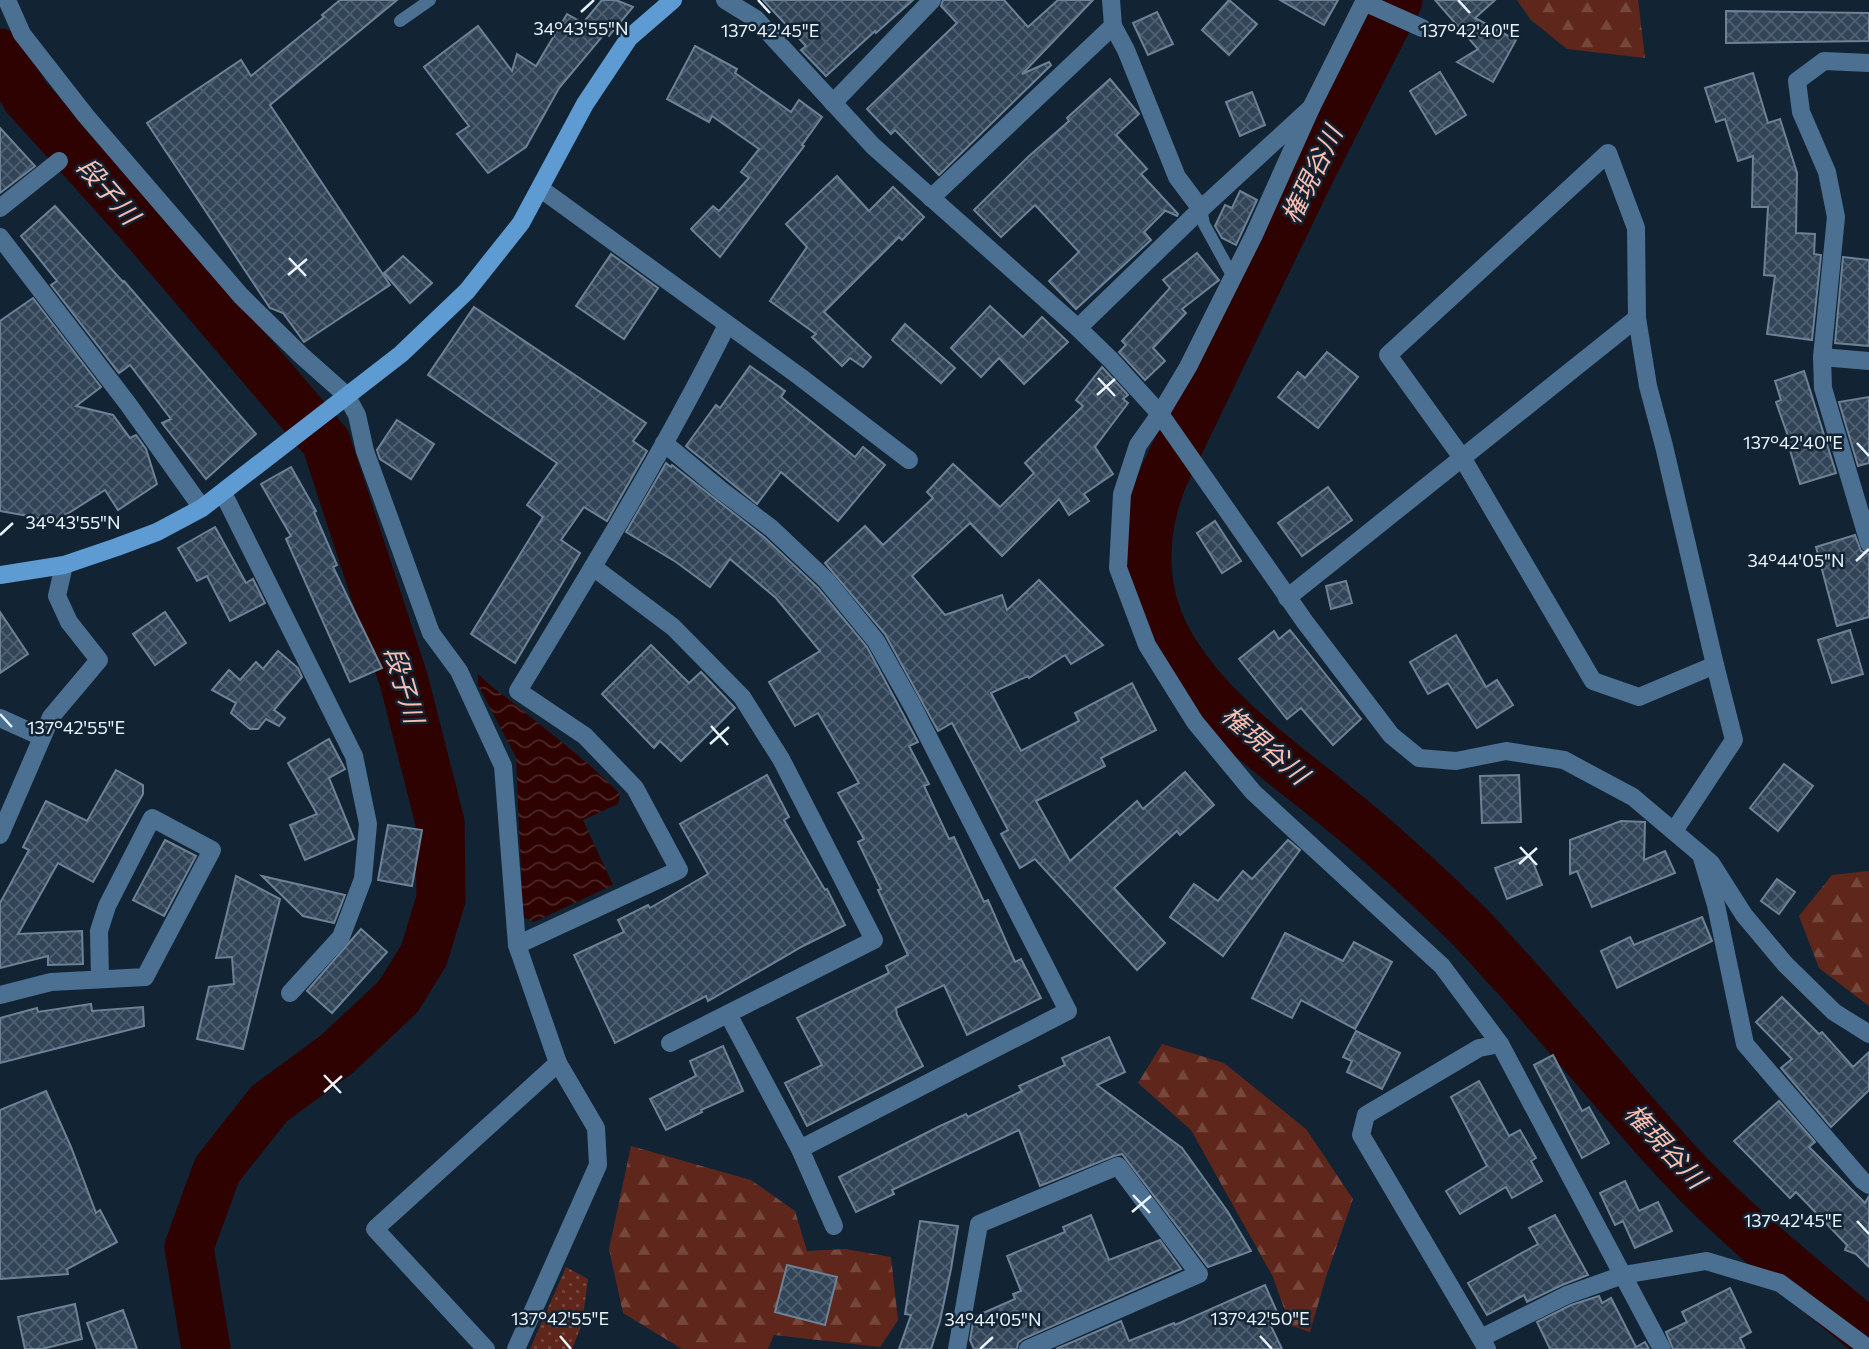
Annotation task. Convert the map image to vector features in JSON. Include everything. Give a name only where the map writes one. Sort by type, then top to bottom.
[{"type":"street","points":[[7,0],[22,34],[86,116],[241,296],[357,415],[365,451],[430,633],[459,671],[503,766],[517,945],[558,1063],[596,1128],[598,1165],[516,1349]]},
{"type":"street","points":[[0,575],[64,565],[157,532],[202,508],[401,355],[467,291],[521,223],[585,104],[629,37],[673,0]]},
{"type":"street","points":[[725,0],[756,19],[873,146],[1078,328],[1160,414],[1287,598],[1391,735],[1419,758],[1456,761],[1506,751],[1564,760],[1633,797],[1712,863],[1744,915],[1786,964],[1834,1012],[1869,1034]]},
{"type":"street","points":[[833,103],[932,0]]},
{"type":"street","points":[[1111,0],[1113,26],[1126,50],[1177,177],[1201,209]]},
{"type":"street","points":[[1422,28],[1364,1],[1188,367],[1138,445],[1122,494],[1118,568],[1147,645],[1195,722],[1253,792],[1443,967],[1500,1044],[1662,1349]]},
{"type":"street","points":[[931,198],[1113,26]]},
{"type":"street","points":[[1869,64],[1824,61],[1797,81],[1801,112],[1827,172],[1836,217],[1822,357],[1823,388],[1869,543]]},
{"type":"street","points":[[1078,328],[1311,108]]},
{"type":"street","points":[[1674,831],[1734,740],[1648,386],[1637,318],[1636,228],[1608,153],[1388,355],[1463,459],[1593,681],[1639,697],[1715,665]]},
{"type":"street","points":[[0,208],[59,161]]},
{"type":"street","points":[[541,189],[799,376],[909,460]]},
{"type":"street","points":[[0,237],[128,404],[202,508]]},
{"type":"street","points":[[1287,598],[1637,318]]},
{"type":"street","points":[[517,945],[679,870],[635,788],[584,736],[517,691],[593,568],[693,392],[727,325]]},
{"type":"street","points":[[1822,357],[1869,361]]},
{"type":"street","points":[[664,443],[771,528],[826,580],[876,641],[913,707],[1068,1011],[800,1149]]},
{"type":"street","points":[[223,494],[354,756],[368,824],[363,879],[341,937],[290,993]]},
{"type":"street","points":[[0,835],[51,717],[99,660],[69,622],[57,596],[64,565]]},
{"type":"street","points":[[593,568],[673,627],[742,697],[781,759],[874,940],[670,1043]]},
{"type":"street","points":[[0,718],[42,737]]},
{"type":"street","points":[[0,995],[51,982],[145,977],[212,850],[152,818],[107,906],[99,931],[100,978]]},
{"type":"street","points":[[1700,852],[1716,905],[1745,1044],[1818,1132],[1862,1181],[1869,1185]]},
{"type":"street","points":[[728,1014],[800,1149],[834,1226]]},
{"type":"street","points":[[1500,1044],[1479,1048],[1366,1115],[1362,1135],[1484,1343],[1567,1295],[1623,1275],[1706,1261],[1780,1283],[1869,1349]]},
{"type":"street","points":[[486,1349],[375,1229],[558,1063]]},
{"type":"street","points":[[957,1349],[979,1224],[1118,1166],[1199,1274],[1028,1349]]},
{"type":"lane","points":[[400,21],[430,0]]},
{"type":"lane","points":[[1201,209],[1204,224],[1233,277]]},
{"type":"green space","points":[[1517,0],[1638,0],[1645,58],[1567,49],[1531,20]]},
{"type":"green space","points":[[1869,871],[1869,1006],[1819,968],[1799,916],[1832,875]]},
{"type":"green space","points":[[1162,1044],[1224,1063],[1306,1129],[1353,1199],[1310,1332],[1290,1325],[1273,1277],[1191,1130],[1138,1083]]},
{"type":"green space","points":[[631,1146],[751,1180],[795,1211],[807,1251],[845,1249],[891,1257],[898,1320],[880,1347],[774,1335],[768,1349],[682,1349],[623,1313],[609,1249]]},
{"type":"green space","points":[[566,1267],[588,1279],[582,1324],[572,1349],[530,1349]]},
{"type":"water","points":[[478,674],[582,759],[620,794],[618,804],[583,820],[613,885],[534,922],[523,917],[516,757],[478,685]]},
{"type":"building","points":[[340,0],[397,0],[270,105],[390,285],[304,342],[283,313],[270,308],[147,123],[241,60],[251,76],[324,17],[322,15]]},
{"type":"building","points":[[602,0],[616,0],[633,7],[609,36],[605,33],[559,88],[526,147],[488,173],[457,134],[469,126],[424,67],[478,26],[512,71],[517,54],[536,66],[567,14],[583,23]]},
{"type":"building","points":[[763,0],[913,0],[826,76],[801,50],[806,46]]},
{"type":"building","points":[[943,0],[1004,0],[1028,27],[1058,0],[1093,0],[1022,74],[1049,62],[1051,65],[939,175],[895,130],[891,134],[867,109],[957,23],[941,6]]},
{"type":"building","points":[[1229,0],[1257,24],[1229,55],[1202,30]]},
{"type":"building","points":[[1280,0],[1338,0],[1324,25]]},
{"type":"building","points":[[1435,0],[1495,0],[1475,18],[1516,40],[1493,82],[1457,62],[1478,49]]},
{"type":"building","points":[[1726,11],[1869,13],[1869,41],[1726,43]]},
{"type":"building","points":[[1157,12],[1173,44],[1148,55],[1133,23]]},
{"type":"building","points":[[695,46],[737,69],[735,73],[791,112],[799,100],[822,117],[802,145],[804,146],[720,257],[691,229],[713,206],[719,211],[749,178],[741,172],[759,149],[712,116],[709,122],[667,99]]},
{"type":"building","points":[[1440,72],[1466,115],[1436,134],[1410,91]]},
{"type":"building","points":[[1753,73],[1768,123],[1780,119],[1797,173],[1796,233],[1815,234],[1814,254],[1821,255],[1812,340],[1767,334],[1775,276],[1764,275],[1768,207],[1752,207],[1753,156],[1738,161],[1725,119],[1716,122],[1705,88]]},
{"type":"building","points":[[1110,79],[1139,114],[1116,135],[1147,169],[1141,174],[1178,214],[1177,216],[1164,210],[1144,232],[1151,240],[1076,309],[1049,281],[1079,252],[1035,205],[1001,237],[974,210]]},
{"type":"building","points":[[1252,92],[1265,125],[1240,136],[1226,102]]},
{"type":"building","points":[[0,128],[35,166],[0,193]]},
{"type":"building","points":[[837,176],[869,211],[893,187],[924,217],[902,240],[899,237],[824,312],[871,357],[863,367],[850,358],[842,366],[812,337],[816,334],[770,301],[807,247],[786,224]]},
{"type":"building","points":[[1240,191],[1257,200],[1236,245],[1222,238],[1215,226],[1225,205],[1232,208]]},
{"type":"building","points":[[55,206],[124,281],[256,434],[206,479],[162,423],[171,419],[130,365],[119,373],[51,285],[57,281],[21,236]]},
{"type":"building","points":[[1197,253],[1219,280],[1182,309],[1186,313],[1153,348],[1165,361],[1145,380],[1119,352],[1126,345],[1122,341],[1170,288],[1163,280]]},
{"type":"building","points":[[611,254],[658,288],[624,339],[576,306]]},
{"type":"building","points":[[403,256],[432,283],[410,303],[384,273]]},
{"type":"building","points":[[1843,257],[1869,260],[1869,346],[1835,343]]},
{"type":"building","points":[[33,298],[101,387],[76,406],[113,415],[130,438],[136,435],[146,449],[157,484],[118,510],[105,490],[56,521],[0,511],[0,321]]},
{"type":"building","points":[[990,306],[1023,337],[1042,317],[1068,342],[1024,384],[999,358],[981,377],[951,348]]},
{"type":"building","points":[[474,307],[646,423],[633,441],[647,451],[607,521],[584,507],[561,540],[580,553],[515,663],[471,634],[543,517],[527,505],[557,463],[428,375]]},
{"type":"building","points":[[905,324],[955,368],[941,383],[892,340]]},
{"type":"building","points":[[1327,352],[1358,377],[1318,428],[1278,397],[1298,372],[1305,378]]},
{"type":"building","points":[[750,366],[785,391],[781,397],[855,457],[863,447],[885,465],[838,521],[781,472],[757,504],[686,446],[716,405],[720,408]]},
{"type":"building","points":[[1102,367],[1128,395],[1123,399],[1128,403],[1095,447],[1113,474],[1084,494],[1089,501],[1069,515],[1059,499],[1002,556],[970,523],[912,576],[945,615],[1002,595],[1007,610],[1039,580],[1103,645],[1071,664],[1065,655],[1029,678],[1028,676],[991,693],[1021,751],[1079,721],[1075,713],[1132,683],[1156,730],[1101,758],[1105,766],[1036,801],[1070,861],[1137,801],[1143,809],[1185,772],[1214,805],[1180,835],[1177,831],[1114,888],[1165,943],[1137,970],[1035,859],[1020,868],[1001,834],[1008,830],[952,723],[938,731],[885,634],[825,563],[865,526],[883,545],[933,498],[927,492],[953,464],[1000,507],[1034,473],[1025,463],[1083,406],[1076,400]]},
{"type":"building","points":[[1804,371],[1836,473],[1800,484],[1776,402],[1781,400],[1775,381]]},
{"type":"building","points":[[1869,397],[1869,463],[1858,466],[1839,402]]},
{"type":"building","points":[[397,420],[434,444],[411,479],[380,459],[377,450]]},
{"type":"building","points":[[666,463],[764,537],[818,588],[867,647],[918,742],[909,746],[929,784],[924,786],[949,839],[954,837],[984,902],[988,900],[1015,962],[1021,959],[1041,998],[967,1035],[944,985],[896,1008],[923,1066],[807,1126],[785,1083],[822,1065],[797,1018],[889,973],[886,966],[908,955],[858,842],[864,839],[838,793],[859,783],[818,713],[795,726],[769,682],[820,651],[776,598],[730,559],[710,587],[676,562],[626,532]]},
{"type":"building","points":[[291,467],[316,511],[314,512],[337,565],[333,567],[382,668],[350,682],[286,539],[291,536],[261,484]]},
{"type":"building","points":[[1328,487],[1352,520],[1302,556],[1278,523]]},
{"type":"building","points":[[1215,521],[1241,561],[1222,573],[1197,533]]},
{"type":"building","points":[[215,527],[246,583],[253,579],[265,603],[230,621],[207,576],[197,581],[178,548]]},
{"type":"building","points":[[1855,535],[1861,551],[1869,554],[1869,617],[1837,626],[1816,547]]},
{"type":"building","points":[[1346,581],[1352,603],[1331,609],[1326,586]]},
{"type":"building","points":[[0,612],[28,654],[0,673]]},
{"type":"building","points":[[165,612],[186,643],[155,665],[133,634]]},
{"type":"building","points":[[1290,630],[1361,719],[1333,745],[1301,708],[1287,719],[1239,659],[1274,631],[1279,639]]},
{"type":"building","points":[[1850,630],[1863,674],[1832,683],[1818,640]]},
{"type":"building","points":[[1456,635],[1486,687],[1497,680],[1513,705],[1477,728],[1448,683],[1428,694],[1410,662]]},
{"type":"building","points":[[651,645],[689,683],[701,672],[735,708],[681,761],[660,741],[654,748],[602,694]]},
{"type":"building","points":[[278,651],[298,668],[302,677],[274,710],[285,718],[279,726],[266,719],[258,729],[250,729],[231,713],[236,703],[212,690],[229,670],[240,680],[256,662],[263,669]]},
{"type":"building","points":[[329,739],[345,769],[329,778],[354,839],[305,860],[290,825],[317,814],[288,763]]},
{"type":"building","points":[[1784,764],[1813,786],[1778,831],[1750,808]]},
{"type":"building","points":[[116,770],[143,785],[143,794],[93,882],[58,863],[18,934],[82,931],[83,964],[48,965],[48,956],[0,968],[0,903],[29,850],[23,847],[46,801],[87,821]]},
{"type":"building","points":[[767,775],[789,817],[784,820],[825,890],[827,889],[845,925],[708,1001],[706,996],[615,1043],[574,955],[624,932],[618,920],[648,905],[650,908],[708,874],[680,824]]},
{"type":"building","points":[[1519,775],[1521,822],[1482,823],[1480,776]]},
{"type":"building","points":[[1621,821],[1645,822],[1644,860],[1665,851],[1675,873],[1592,907],[1577,871],[1570,874],[1570,840]]},
{"type":"building","points":[[388,825],[422,830],[412,886],[378,880]]},
{"type":"building","points":[[165,840],[196,856],[164,916],[133,900]]},
{"type":"building","points":[[1288,840],[1300,850],[1223,956],[1170,917],[1194,884],[1218,901],[1243,871],[1252,879]]},
{"type":"building","points":[[1530,855],[1542,885],[1507,899],[1495,868]]},
{"type":"building","points":[[236,876],[280,899],[243,1049],[197,1039],[209,987],[234,984],[232,957],[216,958]]},
{"type":"building","points":[[262,876],[345,895],[334,923],[303,916]]},
{"type":"building","points":[[1777,879],[1795,892],[1779,914],[1761,901]]},
{"type":"building","points":[[1702,917],[1712,941],[1617,988],[1601,951],[1630,937],[1634,945]]},
{"type":"building","points":[[361,929],[387,952],[332,1013],[307,991]]},
{"type":"building","points":[[1285,933],[1343,961],[1354,942],[1392,962],[1355,1029],[1301,1000],[1292,1018],[1252,998]]},
{"type":"building","points":[[1782,997],[1819,1034],[1822,1032],[1853,1067],[1869,1052],[1869,1090],[1831,1127],[1781,1068],[1792,1059],[1756,1022]]},
{"type":"building","points":[[91,1004],[92,1011],[143,1007],[144,1026],[0,1063],[0,1018],[37,1008],[38,1012]]},
{"type":"building","points":[[1356,1031],[1400,1053],[1382,1089],[1347,1072],[1352,1061],[1343,1057]]},
{"type":"building","points":[[1109,1037],[1125,1072],[1097,1085],[1182,1148],[1228,1212],[1251,1251],[1208,1267],[1122,1154],[1040,1186],[1019,1130],[892,1190],[894,1194],[856,1212],[839,1177],[938,1127],[966,1114],[968,1117],[1022,1091],[1019,1086],[1065,1065],[1062,1058]]},
{"type":"building","points":[[723,1046],[743,1091],[666,1130],[650,1099],[696,1076],[690,1061]]},
{"type":"building","points":[[1553,1055],[1582,1111],[1589,1107],[1609,1143],[1582,1158],[1534,1065]]},
{"type":"building","points":[[1479,1081],[1509,1136],[1520,1130],[1536,1158],[1531,1161],[1542,1181],[1512,1198],[1506,1187],[1460,1214],[1446,1191],[1487,1166],[1451,1097]]},
{"type":"building","points":[[46,1091],[96,1213],[100,1210],[117,1242],[67,1269],[68,1274],[0,1279],[0,1110]]},
{"type":"building","points":[[1779,1101],[1815,1142],[1809,1147],[1865,1203],[1869,1196],[1869,1267],[1856,1254],[1845,1250],[1847,1245],[1796,1192],[1790,1198],[1734,1141]]},
{"type":"building","points":[[1625,1181],[1639,1211],[1658,1202],[1672,1231],[1635,1248],[1623,1221],[1615,1225],[1600,1193]]},
{"type":"building","points":[[1091,1215],[1109,1260],[1160,1240],[1181,1269],[1023,1339],[1018,1343],[1017,1349],[974,1349],[970,1340],[974,1317],[1015,1299],[1013,1294],[1021,1291],[1007,1256],[1065,1232],[1063,1227]]},
{"type":"building","points":[[1555,1215],[1588,1275],[1527,1302],[1524,1295],[1487,1315],[1468,1283],[1538,1244],[1529,1228]]},
{"type":"building","points":[[920,1221],[958,1226],[951,1269],[931,1349],[899,1349],[911,1315],[905,1314]]},
{"type":"building","points":[[787,1265],[837,1277],[825,1325],[775,1312]]},
{"type":"building","points":[[1265,1285],[1280,1319],[1270,1324],[1282,1349],[1056,1349],[1121,1321],[1129,1341],[1174,1323],[1175,1325]]},
{"type":"building","points":[[1730,1288],[1751,1332],[1740,1338],[1745,1349],[1673,1349],[1666,1332],[1687,1322],[1682,1312]]},
{"type":"building","points":[[1599,1296],[1602,1303],[1611,1298],[1636,1347],[1645,1342],[1649,1349],[1550,1349],[1537,1322],[1571,1305]]},
{"type":"building","points":[[75,1304],[82,1339],[42,1349],[25,1349],[18,1317]]},
{"type":"building","points":[[123,1310],[137,1349],[97,1349],[87,1323]]},
{"type":"waterway","name":"権現谷川","points":[[1398,0],[1308,177],[1163,478],[1155,500],[1147,544],[1147,566],[1155,609],[1174,651],[1208,696],[1270,754],[1403,864],[1473,930],[1690,1176],[1765,1246],[1869,1334]]},
{"type":"waterway","name":"段子川","points":[[0,53],[26,97],[137,220],[326,442],[404,681],[440,822],[441,899],[424,955],[398,997],[337,1054],[269,1104],[217,1170],[189,1247],[206,1349]]}]
